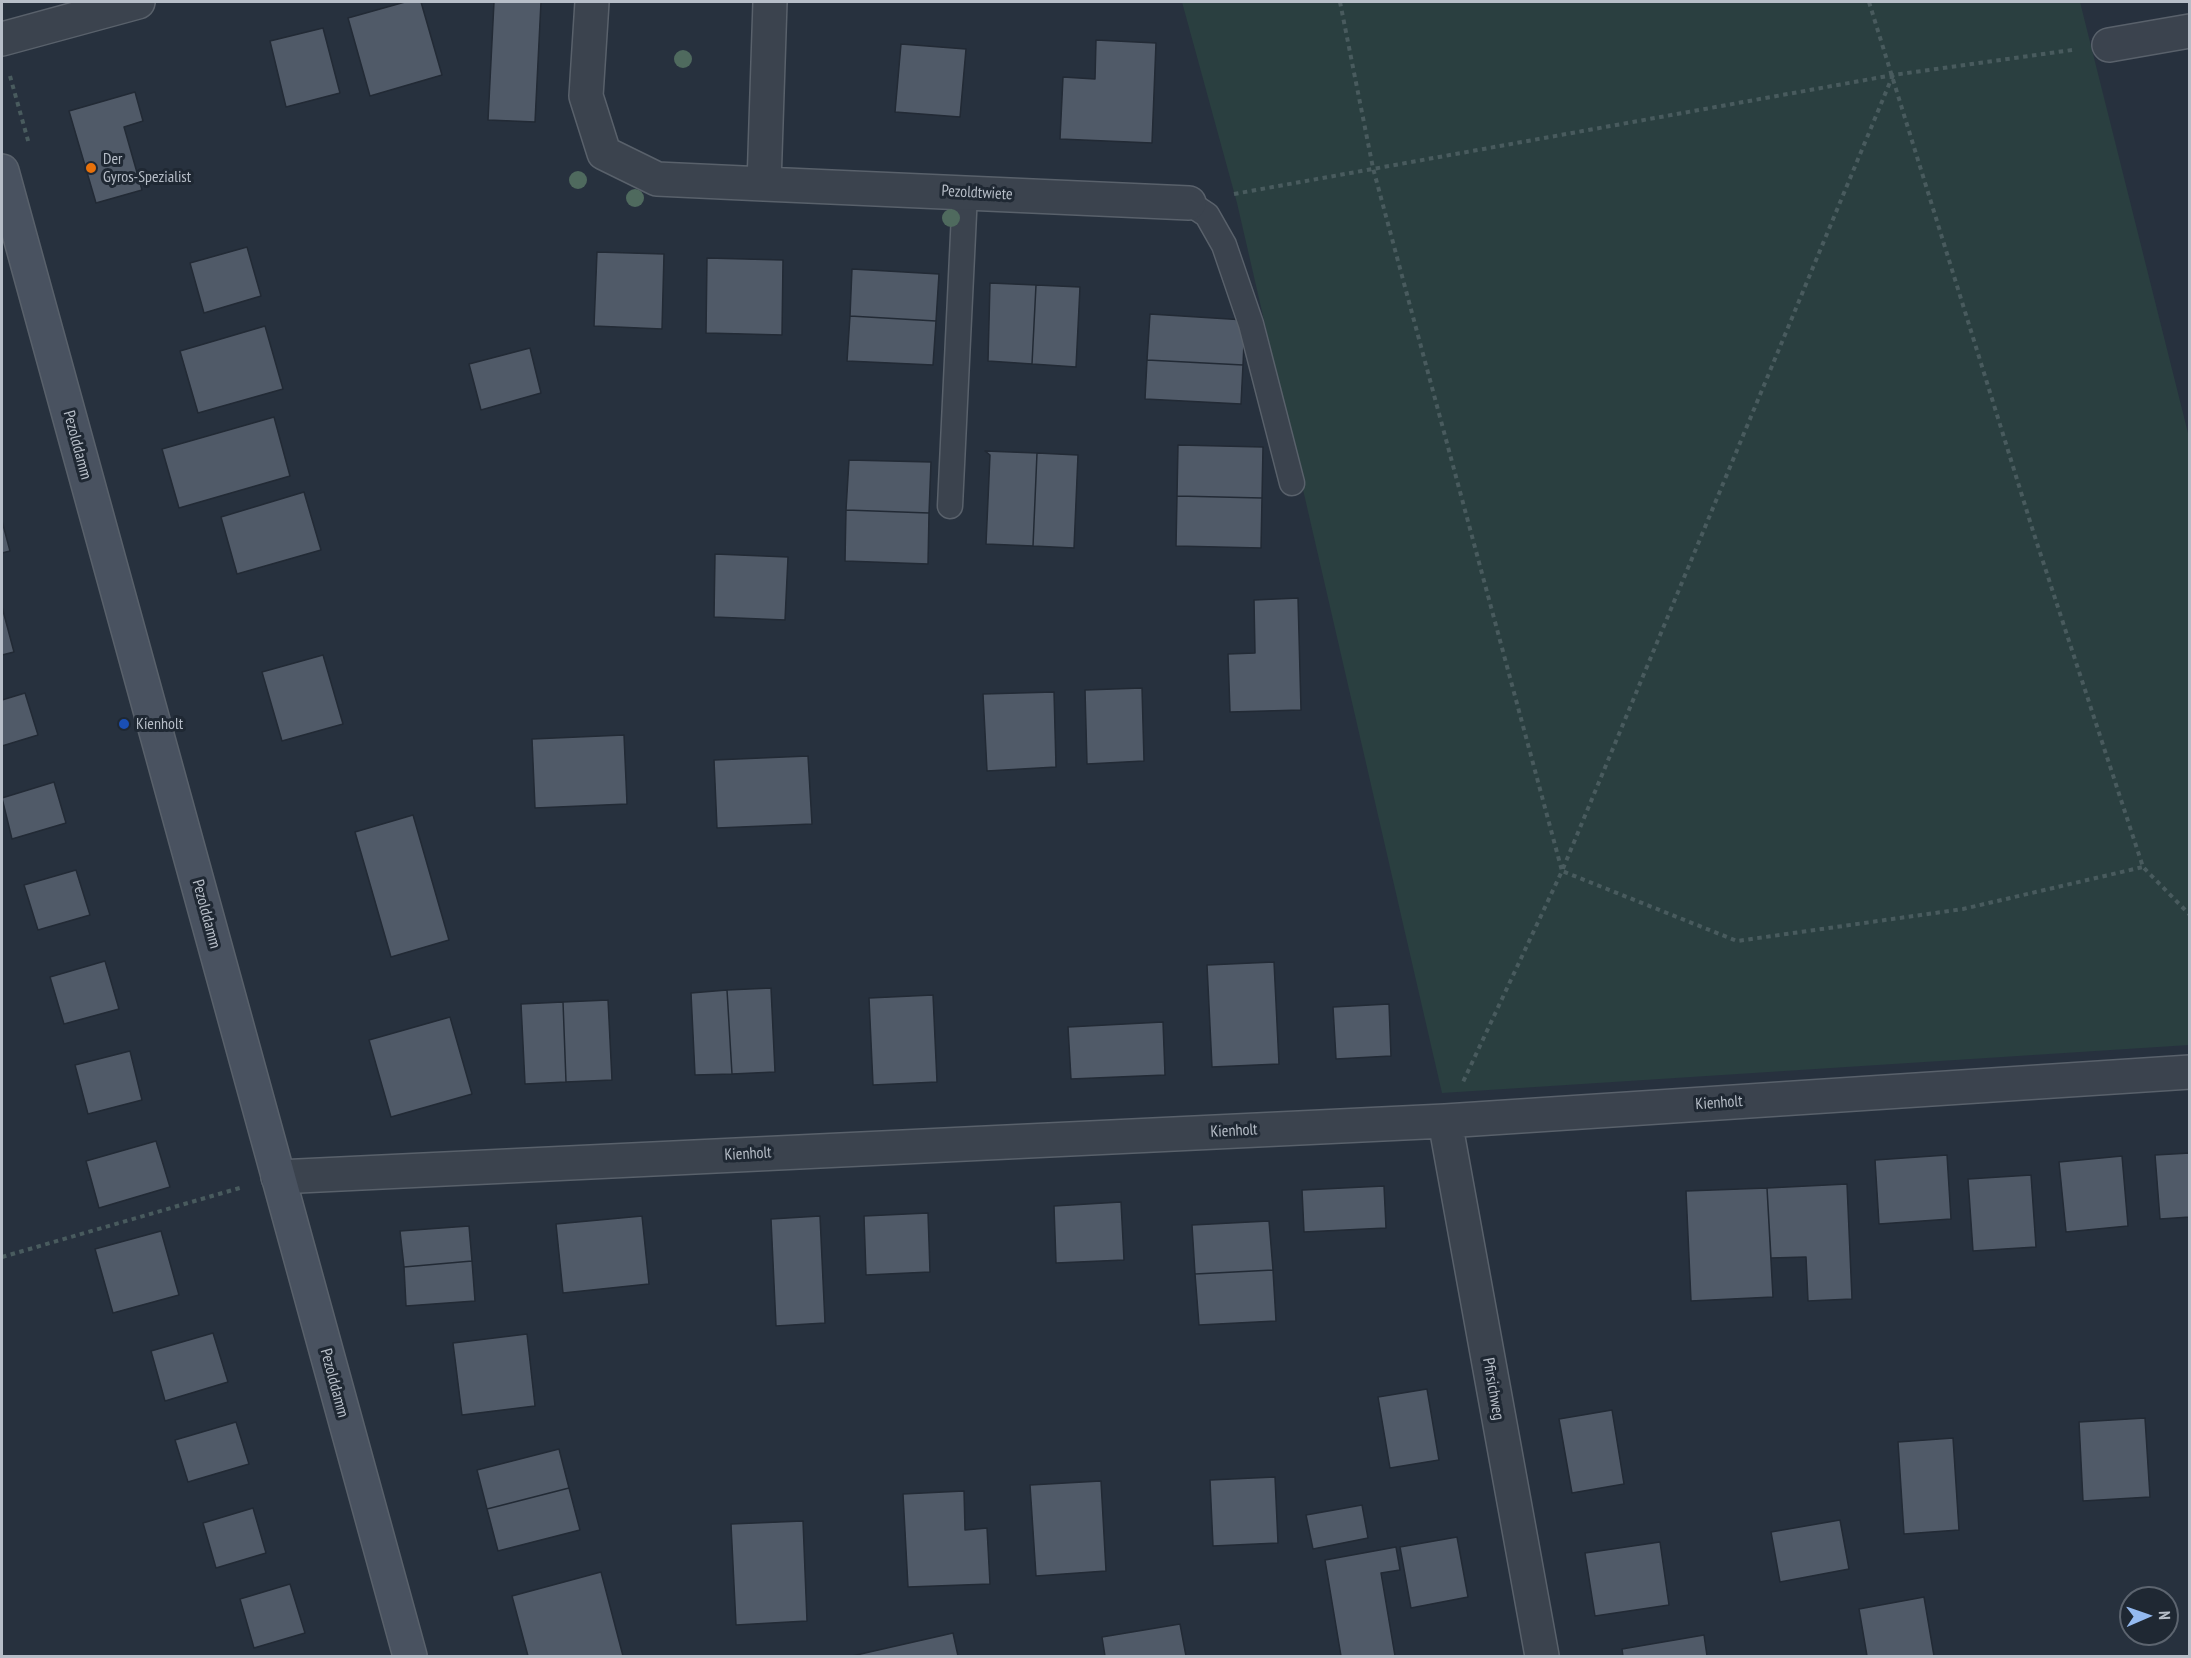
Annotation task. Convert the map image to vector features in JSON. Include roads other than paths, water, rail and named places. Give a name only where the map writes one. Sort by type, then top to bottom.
[{"type":"street","points":[[2,39],[138,2]]},
{"type":"street","name":"Pezoldtwiete","points":[[592,2],[586,96],[604,153],[657,179],[1189,203]]},
{"type":"street","points":[[764,184],[770,2]]},
{"type":"street","points":[[2109,45],[2190,31]]},
{"type":"street","name":"Pezolddamm","points":[[2,171],[410,1656]]},
{"type":"street","name":"Kienholt","points":[[278,1177],[1445,1121],[2190,1072]]},
{"type":"street","name":"Pfirsichweg","points":[[1445,1121],[1542,1656]]},
{"type":"lane","points":[[950,506],[965,193]]},
{"type":"lane","points":[[1189,203],[1208,215],[1224,245],[1251,324],[1292,483]]},
{"type":"place","name":"Der Gyros-Spezialist","points":[[91,168]]},
{"type":"place","name":"Kienholt","points":[[124,724]]}]
